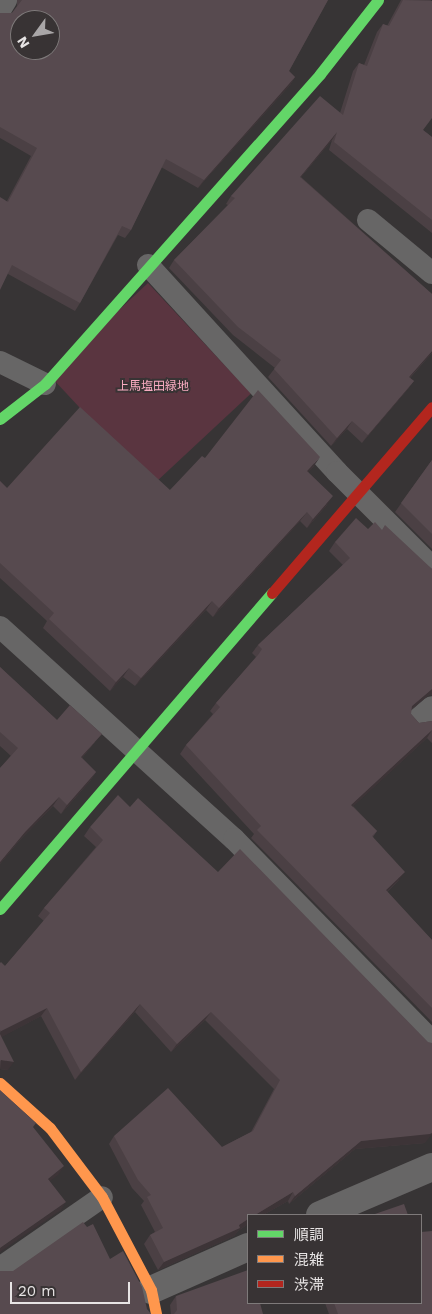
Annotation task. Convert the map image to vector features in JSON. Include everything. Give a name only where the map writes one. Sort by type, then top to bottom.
[{"type":"street","points":[[0,419],[46,384],[148,265],[320,74],[378,0]]},
{"type":"street","points":[[0,909],[138,750],[356,492],[432,407]]},
{"type":"street","points":[[0,1083],[50,1128],[102,1196],[154,1302],[247,1248]]},
{"type":"street","points":[[322,1214],[432,1167]]},
{"type":"lane","points":[[0,10],[6,0]]},
{"type":"lane","points":[[368,220],[432,273]]},
{"type":"lane","points":[[148,265],[356,492],[432,567]]},
{"type":"lane","points":[[0,362],[46,384]]},
{"type":"lane","points":[[0,627],[138,750],[234,839],[432,1042]]},
{"type":"lane","points":[[0,1268],[102,1196]]},
{"type":"green space","name":"上馬塩田緑地","points":[[148,283],[251,393],[152,486],[49,375]]},
{"type":"building","points":[[22,0],[328,0],[289,71],[295,77],[204,180],[166,159],[131,230],[122,226],[80,303],[12,265],[0,290],[0,197],[8,202],[37,148],[0,127],[0,13],[10,13],[10,60],[60,60],[60,10],[14,10]]},
{"type":"building","points":[[403,0],[432,1],[432,118],[423,130],[432,137],[432,220],[334,142],[337,132],[300,177],[432,294],[432,351],[409,377],[414,381],[368,435],[352,421],[337,438],[274,369],[281,360],[238,327],[174,260],[235,198],[231,196],[320,96],[343,115],[359,63],[367,66],[383,24],[389,26]]},
{"type":"building","points":[[258,390],[320,457],[307,471],[333,496],[313,519],[307,512],[219,608],[212,601],[141,678],[129,668],[116,682],[49,619],[54,613],[0,563],[0,481],[7,488],[80,407],[170,490],[202,456],[205,458]]},
{"type":"building","points":[[432,460],[432,534],[401,503]]},
{"type":"building","points":[[356,518],[368,529],[375,522],[382,530],[385,525],[432,569],[432,689],[412,706],[411,714],[419,723],[432,721],[432,730],[351,805],[377,831],[372,836],[405,872],[386,890],[432,940],[432,1008],[257,830],[261,826],[186,745],[220,707],[216,703],[258,655],[262,649],[258,645],[350,558],[335,542]]},
{"type":"building","points":[[0,667],[57,720],[70,705],[102,734],[81,757],[96,772],[67,805],[59,797],[25,832],[0,862],[0,768],[18,748],[0,732]]},
{"type":"building","points":[[118,795],[130,807],[138,798],[218,872],[240,849],[428,1042],[432,1043],[432,1133],[361,1141],[295,1196],[293,1192],[257,1214],[247,1214],[247,1220],[239,1225],[240,1228],[164,1262],[150,1235],[163,1228],[147,1197],[151,1195],[138,1180],[114,1136],[168,1088],[222,1147],[253,1131],[280,1080],[211,1012],[177,1044],[140,1004],[81,1072],[47,1008],[0,1030],[0,963],[5,966],[50,913],[44,908],[103,840],[90,827]]},
{"type":"building","points":[[0,1034],[14,1062],[0,1061]]},
{"type":"building","points":[[0,1090],[36,1123],[33,1127],[64,1166],[48,1179],[66,1202],[0,1248]]},
{"type":"building","points":[[404,1204],[408,1214],[375,1214]]},
{"type":"building","points":[[83,1222],[87,1227],[93,1224],[110,1259],[123,1251],[142,1287],[147,1309],[151,1314],[0,1314],[0,1271],[13,1271]]},
{"type":"building","points":[[432,1231],[432,1314],[338,1314],[334,1304],[422,1304],[422,1232]]},
{"type":"building","points":[[247,1270],[247,1304],[260,1304],[263,1314],[174,1314],[177,1310],[176,1296]]},
{"type":"traffic: fast","points":[[0,419],[45,384],[320,74],[378,0]]},
{"type":"traffic: fast","points":[[0,909],[272,593]]},
{"type":"traffic: slow","points":[[0,1083],[50,1128],[102,1197],[151,1290],[156,1314]]},
{"type":"traffic: jam","points":[[272,593],[432,407]]}]
